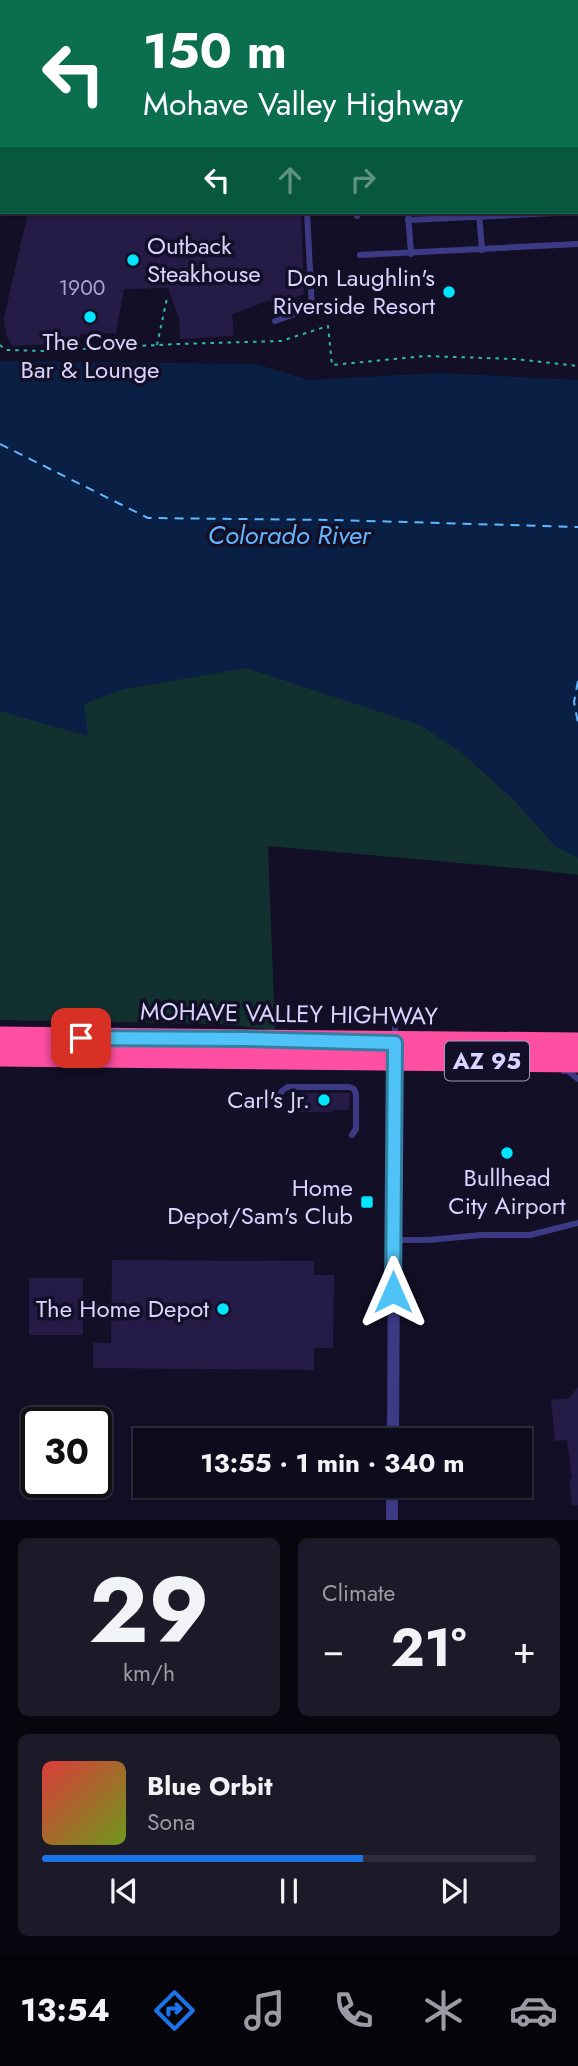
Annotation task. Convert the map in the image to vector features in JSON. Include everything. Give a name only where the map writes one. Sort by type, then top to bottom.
[{"type":"highway","name":"MOHAVE VALLEY HIGHWAY","points":[[0,1037],[245,1039],[492,1061],[578,1062]]},
{"type":"highway","name":"MOHAVE VALLEY HIGHWAY","points":[[0,1056],[395,1051],[578,1043]]},
{"type":"street","points":[[393,1428],[395,1051]]},
{"type":"street","points":[[392,1498],[392,1520]]},
{"type":"lane","points":[[275,321],[312,308],[307,214]]},
{"type":"lane","points":[[408,214],[411,254]]},
{"type":"lane","points":[[408,220],[479,214],[482,250]]},
{"type":"lane","points":[[359,255],[578,244]]},
{"type":"lane","points":[[395,1012],[395,1051]]},
{"type":"lane","points":[[492,1061],[511,1072]]},
{"type":"lane","points":[[557,1072],[568,1071],[578,1079]]},
{"type":"lane","points":[[276,1101],[287,1087],[354,1089],[356,1129],[352,1135]]},
{"type":"lane","points":[[394,1240],[530,1235],[578,1223]]},
{"type":"path","points":[[157,345],[167,298]]},
{"type":"path","points":[[0,345],[6,350],[46,351],[281,341],[328,326],[332,365],[425,356],[515,359],[578,366]]},
{"type":"green space","points":[[0,643],[578,644],[578,875],[268,846],[275,1030],[219,1024],[0,1020]]},
{"type":"water","name":"Colorado River","points":[[0,361],[256,364],[309,380],[437,373],[578,380],[578,858],[555,846],[514,800],[462,753],[420,725],[246,668],[125,689],[84,704],[88,736],[0,711]]},
{"type":"building","points":[[28,214],[301,214],[304,294],[272,306],[270,300],[232,314],[234,336],[180,339],[179,318],[168,288],[124,289],[116,333],[80,334],[80,343],[12,346],[6,335],[4,318]]},
{"type":"building","name":"Carl's Jr.","points":[[298,1093],[350,1093],[349,1110],[298,1112]]},
{"type":"building","name":"The Home Depot","points":[[112,1260],[314,1261],[314,1275],[334,1275],[333,1348],[314,1348],[314,1370],[93,1368],[93,1343],[111,1343]]},
{"type":"building","points":[[29,1278],[83,1278],[83,1335],[29,1335]]},
{"type":"building","points":[[578,1387],[578,1505],[572,1505],[567,1440],[555,1441],[551,1400],[569,1398]]},
{"type":"ferry route","points":[[0,444],[148,518],[578,527]]},
{"type":"ferry route","points":[[578,681],[574,702],[578,723]]},
{"type":"place","name":"Outback Steakhouse","points":[[133,260]]},
{"type":"place","name":"Don Laughlin's Riverside Resort","points":[[449,292]]},
{"type":"place","name":"The Cove Bar & Lounge","points":[[90,317]]},
{"type":"place","name":"Carl's Jr.","points":[[324,1100]]},
{"type":"place","name":"Bullhead City Airport","points":[[507,1153]]},
{"type":"place","name":"Home Depot/Sam's Club","points":[[367,1202]]},
{"type":"place","name":"The Home Depot","points":[[223,1309]]},
{"type":"route","points":[[81,1038],[395,1043],[393,1292]]}]
